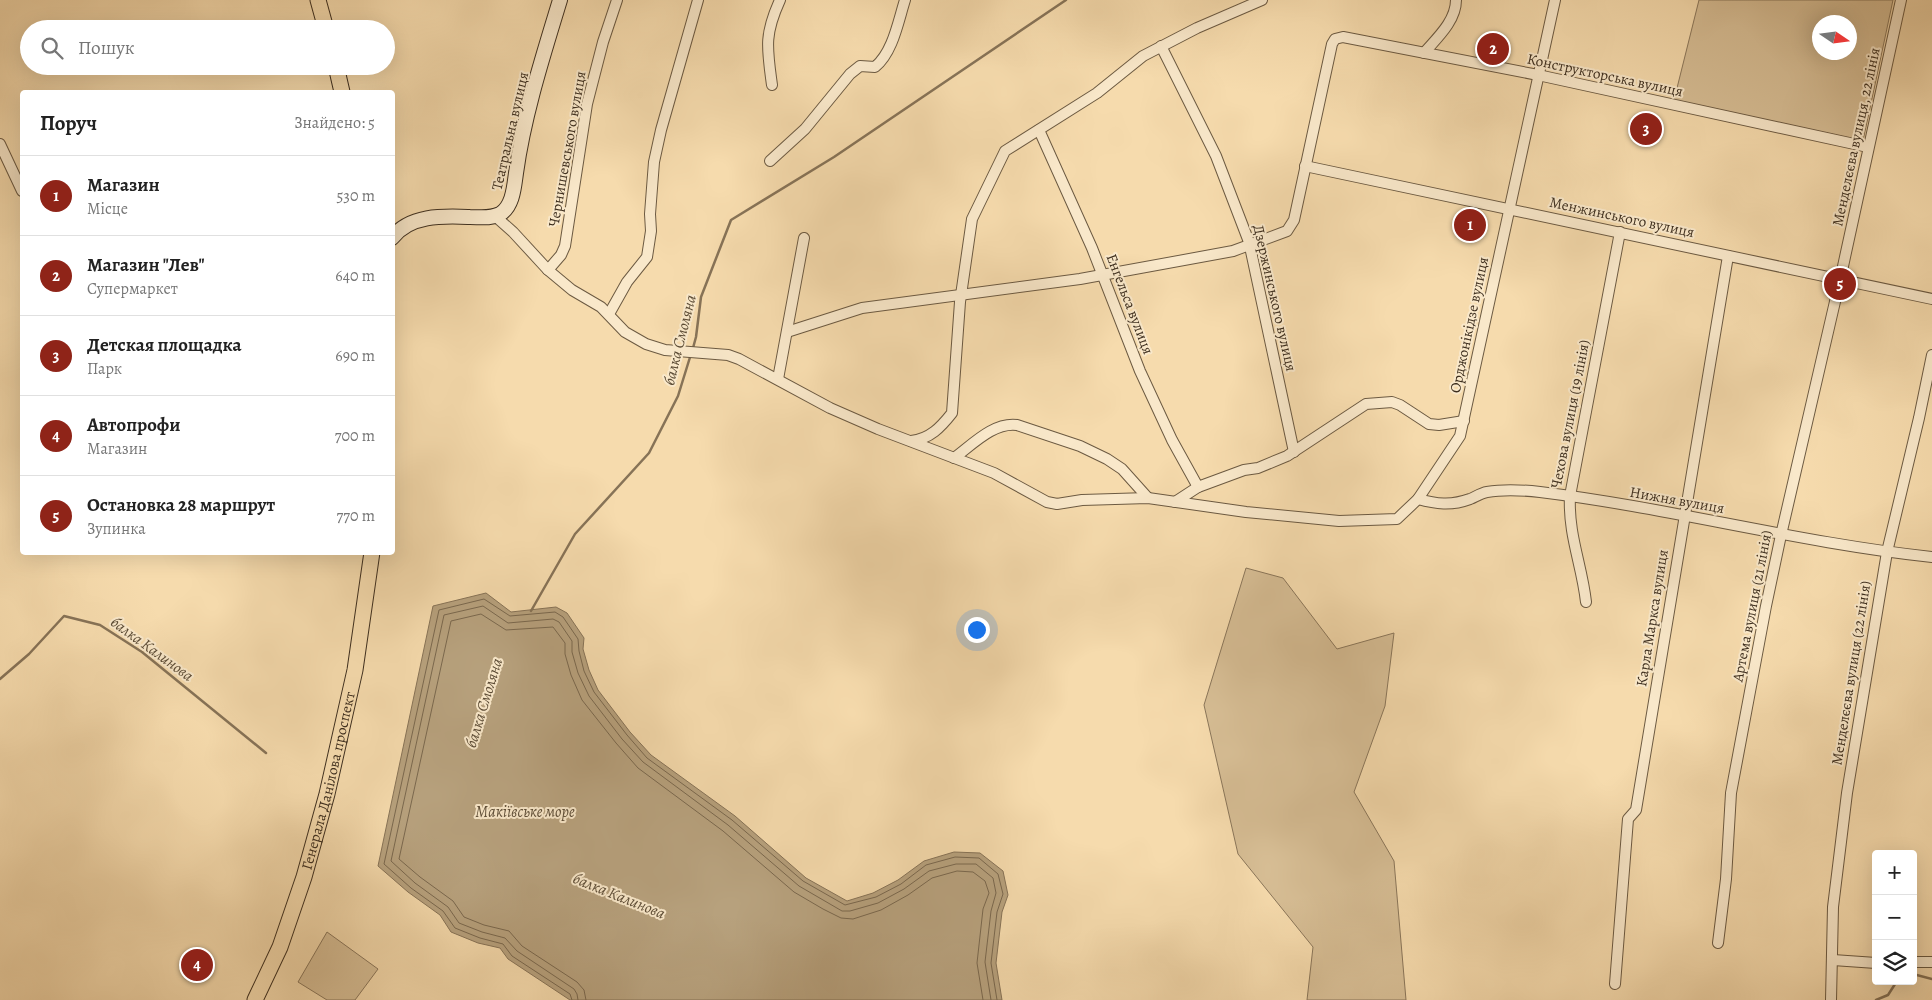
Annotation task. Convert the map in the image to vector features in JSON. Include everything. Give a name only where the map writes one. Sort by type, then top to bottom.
[{"type":"main road","points":[[318,0],[324,20]]},
{"type":"main road","points":[[338,75],[342,90]]},
{"type":"main road","name":"Генерала Данілова проспект","points":[[255,1000],[286,930],[304,877],[328,794],[355,670],[372,555]]},
{"type":"street","name":"Театральна вулиця","points":[[495,216],[506,209],[513,194],[526,118],[560,0]]},
{"type":"street","name":"Чернишевського вулиця","points":[[548,270],[561,255],[565,246],[587,104],[603,42],[618,0]]},
{"type":"street","points":[[609,314],[627,282],[647,257],[651,231],[650,214],[654,162],[661,130],[698,0]]},
{"type":"street","points":[[772,84],[767,46],[768,33],[771,20],[780,0]]},
{"type":"street","points":[[770,161],[805,129],[850,74],[860,66],[876,68],[891,43],[905,0]]},
{"type":"street","points":[[911,441],[932,435],[952,413],[961,294],[972,219],[1005,150],[1097,93],[1143,56],[1197,28],[1262,0]]},
{"type":"street","points":[[1424,53],[1447,27],[1456,6],[1456,0]]},
{"type":"street","name":"Орджонікідзе вулиця","points":[[495,216],[513,232],[548,270],[572,290],[601,307],[625,332],[646,344],[665,350],[728,355],[778,379],[830,408],[994,473],[1047,502],[1058,504],[1082,500],[1148,498],[1246,512],[1339,521],[1398,519],[1418,499],[1460,436],[1555,0]]},
{"type":"street","name":"Менделєєва вулиця, 22 лінія","points":[[1840,280],[1901,0]]},
{"type":"street","name":"Конструкторська вулиця","points":[[1306,166],[1332,44],[1335,39],[1343,37],[1538,75],[1868,147]]},
{"type":"street","name":"Дзержинського вулиця","points":[[1161,46],[1216,156],[1250,244],[1294,452]]},
{"type":"street","name":"Енгельса вулиця","points":[[1039,130],[1092,248],[1140,372],[1172,440],[1198,487]]},
{"type":"street","points":[[0,144],[20,187]]},
{"type":"street","points":[[787,332],[862,308],[1102,274],[1234,250],[1287,231],[1294,220],[1306,166]]},
{"type":"street","name":"Менжинського вулиця","points":[[1306,166],[1932,299]]},
{"type":"street","points":[[395,235],[412,223],[426,218],[488,218],[495,216]]},
{"type":"street","name":"Чехова вулиця (19 лiнiя)","points":[[1586,602],[1585,587],[1573,542],[1569,516],[1570,496],[1620,232]]},
{"type":"street","points":[[778,379],[804,238]]},
{"type":"street","name":"Карла Маркса вулиця","points":[[1615,984],[1628,819],[1636,810],[1728,256]]},
{"type":"street","name":"Артема вулиця (21 лiнiя)","points":[[1718,943],[1726,879],[1730,793],[1781,535],[1840,280]]},
{"type":"street","name":"Менделєєва вулиця (22 лiнiя)","points":[[1830,1000],[1833,960],[1833,907],[1846,802],[1887,552],[1932,355]]},
{"type":"street","points":[[1175,502],[1198,487],[1244,470],[1258,468],[1294,452],[1342,420],[1355,409],[1366,404],[1392,402],[1429,424],[1464,421]]},
{"type":"street","points":[[954,458],[997,427],[1007,424],[1016,425],[1080,446],[1107,459],[1122,469],[1148,498]]},
{"type":"street","name":"Нижня вулиця","points":[[1418,499],[1437,504],[1453,504],[1484,492],[1506,490],[1570,496],[1781,535],[1887,552],[1932,557]]},
{"type":"street","points":[[1833,960],[1872,963]]},
{"type":"street","points":[[1917,962],[1932,962]]},
{"type":"shaded area","points":[[1699,0],[1893,0],[1863,141],[1674,100]]},
{"type":"shaded area","points":[[1246,568],[1283,578],[1337,649],[1394,633],[1385,706],[1354,792],[1394,861],[1406,1000],[1307,1000],[1313,947],[1238,854],[1204,705]]},
{"type":"shaded area","points":[[327,932],[378,969],[355,1000],[327,1000],[298,982]]},
{"type":"water","name":"Макіївське море","points":[[486,593],[511,612],[556,607],[567,613],[584,638],[583,649],[589,670],[598,690],[630,732],[651,755],[735,816],[806,878],[847,901],[873,893],[898,880],[924,861],[954,852],[980,853],[1003,871],[1008,895],[1002,912],[996,963],[1002,1000],[570,1000],[508,959],[500,948],[478,943],[451,932],[440,915],[408,892],[378,866],[433,606]]},
{"type":"waterway","name":"балка Смоляна","points":[[693,348],[701,297],[731,220],[834,157],[1066,0]]},
{"type":"waterway","name":"балка Смоляна","points":[[531,611],[575,534],[649,453],[678,396],[691,354]]},
{"type":"waterway","name":"балка Калинова","points":[[0,679],[29,654],[64,616],[100,625],[142,652],[266,753]]},
{"type":"waterway","points":[[1917,975],[1932,979]]},
{"type":"waterway","points":[[1876,1000],[1888,995],[1894,985]]},
{"type":"place","name":"Магазин \"Лев\"","points":[[1493,49]]},
{"type":"place","name":"Детская площадка","points":[[1646,129]]},
{"type":"place","name":"Магазин","points":[[1470,225]]},
{"type":"place","name":"Остановка 28 маршрут","points":[[1840,284]]},
{"type":"place","name":"Автопрофи","points":[[197,965]]}]
